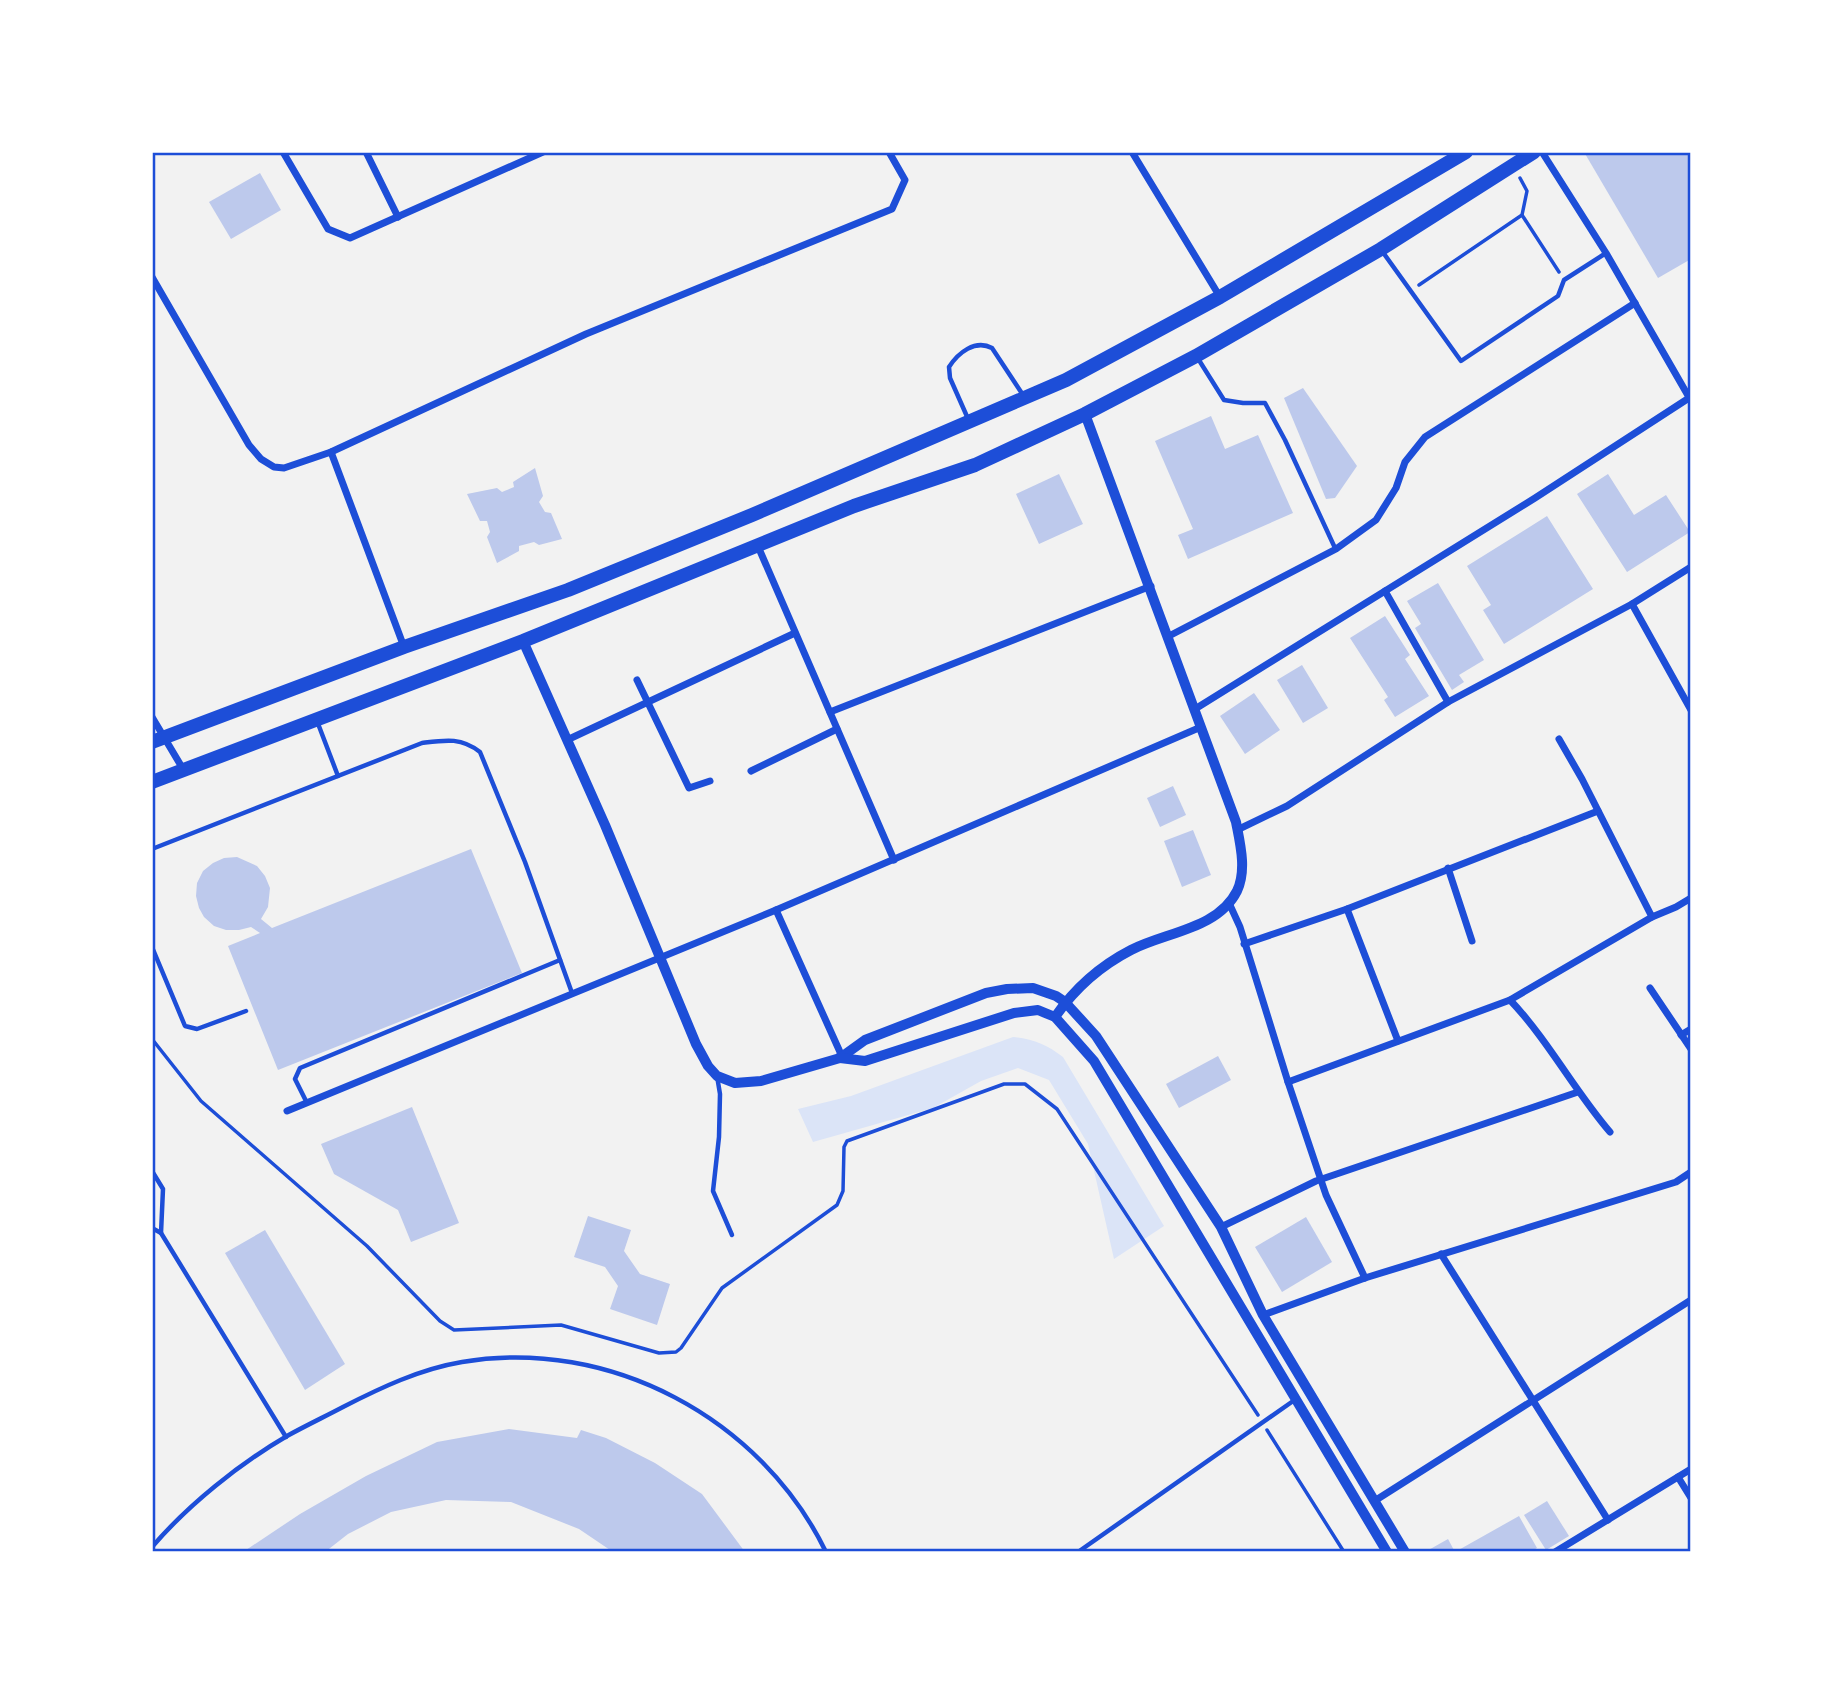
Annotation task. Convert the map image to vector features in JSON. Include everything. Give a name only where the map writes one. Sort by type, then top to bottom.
[{"type":"main road","points":[[159,739],[404,647],[568,590],[764,510],[1066,380],[1220,297],[1466,152]]},
{"type":"main road","points":[[152,782],[523,641],[854,506],[975,465],[1085,414],[1196,356],[1381,250],[1534,152]]},
{"type":"street","points":[[283,152],[328,229],[350,238],[543,152]]},
{"type":"street","points":[[152,277],[248,445],[261,459],[274,467],[284,468],[331,452],[586,334],[892,209],[905,180],[889,152]]},
{"type":"street","points":[[1132,152],[1220,297]]},
{"type":"street","points":[[1195,709],[1690,399],[1606,253],[1542,152]]},
{"type":"street","points":[[367,153],[398,217]]},
{"type":"street","points":[[1169,636],[1336,549],[1376,520],[1396,488],[1405,463],[1425,437],[1634,303]]},
{"type":"street","points":[[1055,1017],[1076,989],[1107,964],[1133,949],[1219,915],[1238,889],[1242,867],[1237,830],[1202,727],[1085,414]]},
{"type":"street","points":[[331,452],[404,647]]},
{"type":"street","points":[[757,544],[894,860]]},
{"type":"street","points":[[1237,830],[1287,806],[1448,702],[1632,604],[1691,567]]},
{"type":"street","points":[[830,712],[1151,586]]},
{"type":"street","points":[[1385,591],[1448,702]]},
{"type":"street","points":[[1632,604],[1691,710]]},
{"type":"street","points":[[567,740],[795,633]]},
{"type":"street","points":[[523,641],[661,956],[696,1044],[717,1076],[735,1083],[761,1081],[840,1058],[865,1040],[986,993],[1033,988],[1065,1002],[1096,1036],[1221,1227],[1263,1315],[1405,1552]]},
{"type":"street","points":[[636,680],[690,788],[710,781]]},
{"type":"street","points":[[152,717],[159,739],[183,769]]},
{"type":"street","points":[[287,1111],[776,910],[1202,727]]},
{"type":"street","points":[[751,771],[837,729]]},
{"type":"street","points":[[1559,739],[1653,917]]},
{"type":"street","points":[[1244,944],[1347,909],[1598,811]]},
{"type":"street","points":[[1448,868],[1472,941]]},
{"type":"street","points":[[1288,1082],[1510,1000],[1653,917],[1691,898]]},
{"type":"street","points":[[1229,903],[1240,927],[1321,1180],[1365,1278]]},
{"type":"street","points":[[1347,909],[1398,1041]]},
{"type":"street","points":[[776,910],[840,1052],[840,1058]]},
{"type":"street","points":[[1650,988],[1691,1049]]},
{"type":"street","points":[[1510,1000],[1529,1021],[1578,1092],[1610,1132]]},
{"type":"street","points":[[840,1058],[865,1061],[1014,1013],[1038,1010],[1055,1017],[1094,1061],[1387,1552]]},
{"type":"street","points":[[1681,1035],[1691,1029]]},
{"type":"street","points":[[1200,1238],[1321,1180],[1578,1092]]},
{"type":"street","points":[[1249,1322],[1365,1278],[1676,1182],[1691,1171]]},
{"type":"street","points":[[1441,1254],[1608,1520]]},
{"type":"street","points":[[1363,1510],[1691,1300]]},
{"type":"street","points":[[1555,1552],[1691,1469]]},
{"type":"street","points":[[1678,1477],[1691,1498]]},
{"type":"lane","points":[[1381,250],[1461,361],[1558,296],[1564,280],[1606,253]]},
{"type":"lane","points":[[969,422],[950,378],[949,368],[957,356],[972,347],[980,345],[992,348],[1025,398]]},
{"type":"lane","points":[[1196,356],[1224,400],[1265,403],[1286,440],[1336,549]]},
{"type":"lane","points":[[316,719],[338,776]]},
{"type":"lane","points":[[152,849],[422,743],[452,739],[469,744],[480,752],[525,862],[572,993]]},
{"type":"lane","points":[[152,947],[185,1026],[197,1029],[246,1012]]},
{"type":"lane","points":[[307,1103],[295,1079],[300,1068],[560,960]]},
{"type":"lane","points":[[717,1076],[720,1094],[719,1137],[713,1191],[732,1235]]},
{"type":"lane","points":[[152,1171],[163,1189],[161,1233]]},
{"type":"lane","points":[[152,1228],[161,1233],[286,1437]]},
{"type":"lane","points":[[152,1547],[182,1515],[217,1485],[286,1437],[372,1392],[418,1374],[460,1362],[520,1358],[551,1359],[587,1365],[657,1388],[689,1405],[720,1425],[756,1455],[784,1486],[826,1552]]},
{"type":"lane","points":[[1078,1552],[1296,1399]]},
{"type":"path","points":[[1409,292],[1522,215],[1527,191],[1514,166]]},
{"type":"path","points":[[1522,215],[1564,280]]},
{"type":"path","points":[[1263,1423],[1344,1552]]},
{"type":"shaded area","points":[[1013,1037],[1040,1043],[1063,1057],[1164,1226],[1114,1259],[1088,1144],[1049,1080],[1018,1068],[981,1081],[933,1108],[813,1142],[798,1109],[851,1096]]},
{"type":"building","points":[[1584,152],[1691,152],[1691,259],[1658,278]]},
{"type":"building","points":[[260,173],[281,210],[231,239],[209,202]]},
{"type":"building","points":[[1303,388],[1357,466],[1335,498],[1326,499],[1284,398]]},
{"type":"building","points":[[1211,416],[1225,449],[1258,435],[1293,513],[1188,559],[1178,535],[1193,529],[1155,441]]},
{"type":"building","points":[[535,468],[543,496],[539,502],[545,512],[551,513],[562,539],[539,545],[534,542],[519,546],[519,551],[497,563],[487,537],[490,532],[487,521],[480,521],[467,494],[497,488],[502,492],[514,487],[513,482]]},
{"type":"building","points":[[1059,474],[1083,524],[1039,544],[1016,494]]},
{"type":"building","points":[[1608,474],[1634,515],[1666,495],[1690,532],[1627,572],[1577,494]]},
{"type":"building","points":[[1547,516],[1593,589],[1504,644],[1483,610],[1491,605],[1467,566]]},
{"type":"building","points":[[1438,583],[1484,660],[1459,675],[1464,682],[1452,690],[1415,628],[1421,624],[1407,601]]},
{"type":"building","points":[[1385,616],[1410,655],[1405,659],[1429,696],[1395,717],[1384,700],[1388,697],[1350,638]]},
{"type":"building","points":[[1302,665],[1328,708],[1303,723],[1277,680]]},
{"type":"building","points":[[1254,693],[1280,730],[1245,754],[1220,716]]},
{"type":"building","points":[[1173,786],[1186,815],[1160,827],[1147,798]]},
{"type":"building","points":[[1193,830],[1211,875],[1182,887],[1164,841]]},
{"type":"building","points":[[471,849],[522,973],[278,1070],[228,946],[260,933],[251,927],[226,930],[214,926],[204,917],[196,896],[197,883],[203,871],[224,858],[237,857],[257,866],[270,888],[268,907],[261,919],[272,928]]},
{"type":"building","points":[[1218,1056],[1231,1080],[1179,1108],[1166,1084]]},
{"type":"building","points":[[412,1107],[459,1223],[411,1242],[398,1210],[334,1174],[321,1144]]},
{"type":"building","points":[[588,1216],[631,1230],[624,1251],[640,1274],[670,1284],[657,1325],[610,1309],[618,1286],[605,1267],[574,1257]]},
{"type":"building","points":[[1306,1217],[1332,1262],[1282,1292],[1255,1247]]},
{"type":"building","points":[[265,1230],[345,1364],[305,1390],[225,1253]]},
{"type":"building","points":[[509,1429],[577,1438],[581,1430],[606,1438],[655,1463],[702,1494],[745,1552],[613,1552],[579,1529],[511,1502],[446,1500],[391,1512],[348,1534],[325,1552],[243,1552],[300,1514],[366,1476],[437,1442]]},
{"type":"building","points":[[1547,1501],[1569,1536],[1546,1550],[1524,1515]]},
{"type":"building","points":[[1519,1516],[1537,1548],[1530,1552],[1455,1552]]},
{"type":"building","points":[[1448,1539],[1455,1552],[1425,1552]]}]
